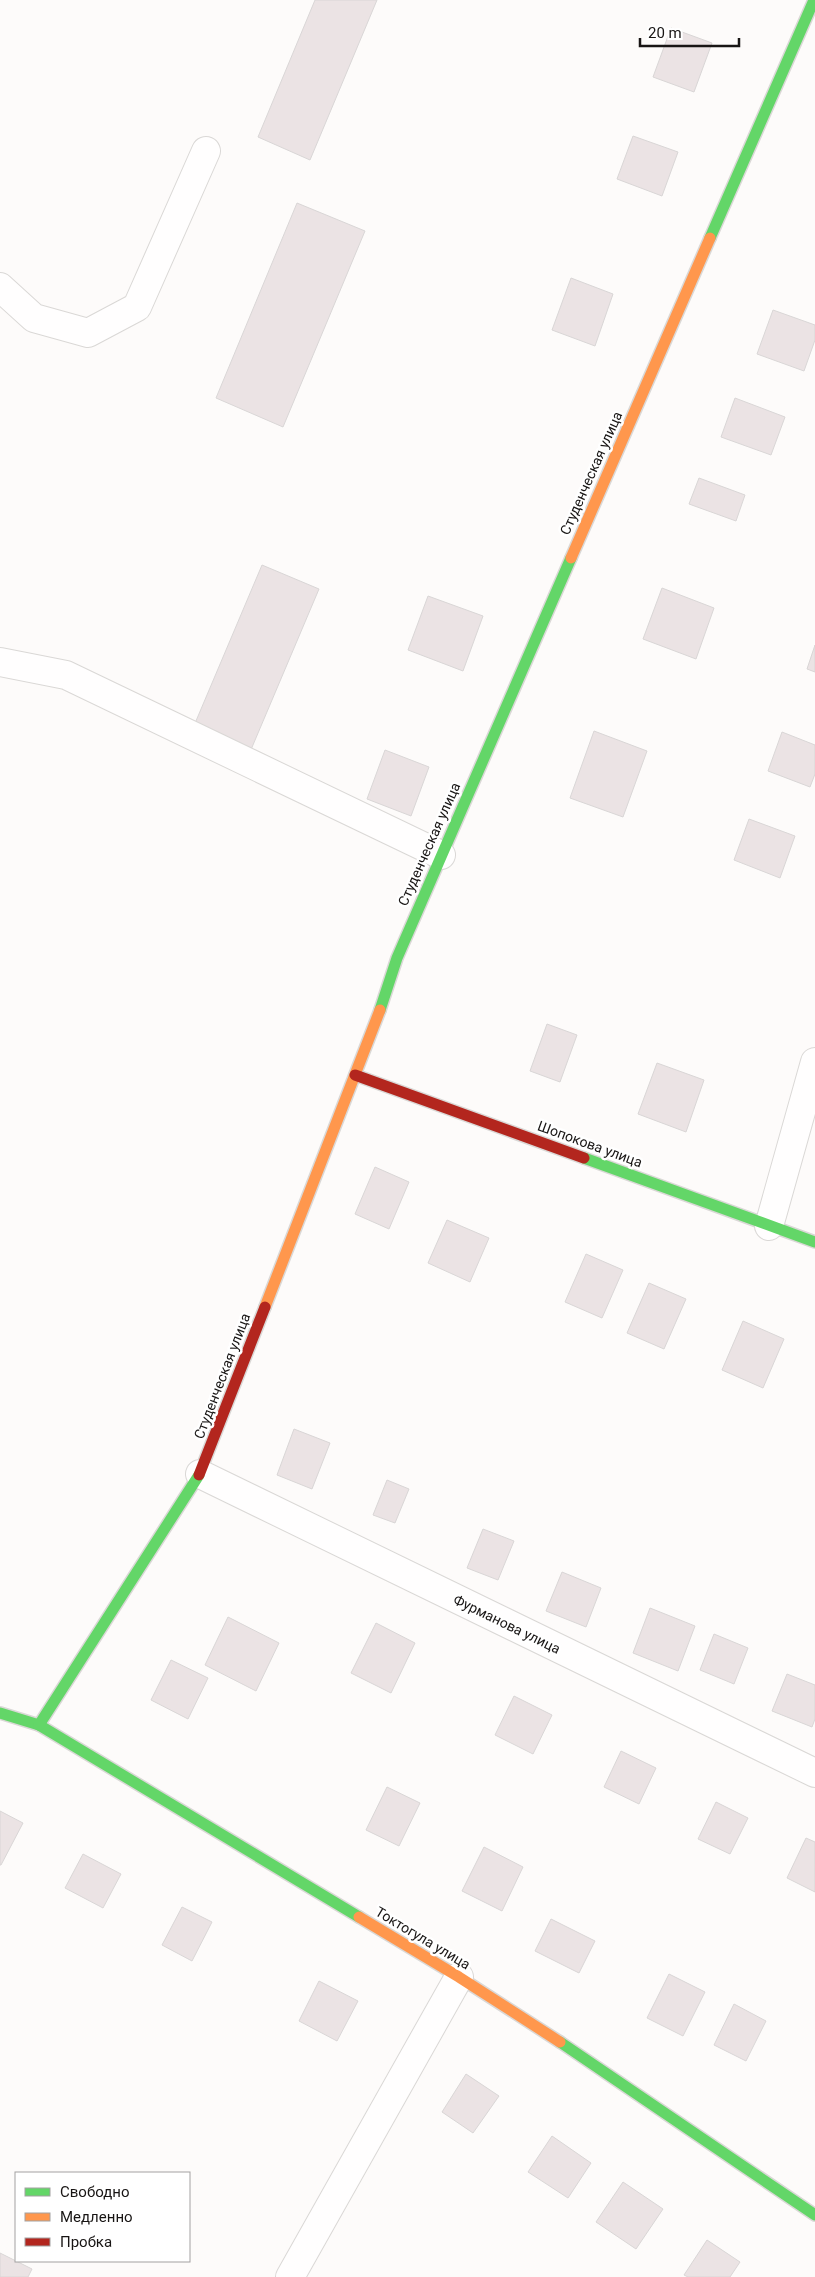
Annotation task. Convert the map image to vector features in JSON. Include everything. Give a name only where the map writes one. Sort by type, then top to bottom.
[{"type":"street","name":"Студенческая улица","points":[[39,1725],[200,1474],[380,1011],[396,958],[814,0]]},
{"type":"street","points":[[0,287],[34,318],[88,333],[137,307],[206,151]]},
{"type":"street","points":[[0,662],[66,676],[441,855]]},
{"type":"street","points":[[769,1226],[815,1062]]},
{"type":"street","name":"Шопокова улица","points":[[355,1075],[815,1242]]},
{"type":"street","name":"Фурманова улица","points":[[200,1474],[815,1773]]},
{"type":"street","name":"Токтогула улица","points":[[0,1713],[39,1725],[459,1977],[600,2068],[815,2215]]},
{"type":"street","points":[[290,2277],[459,1977]]},
{"type":"building","points":[[315,0],[377,0],[310,160],[258,137]]},
{"type":"building","points":[[671,28],[712,43],[694,92],[653,77]]},
{"type":"building","points":[[633,136],[678,152],[662,196],[617,179]]},
{"type":"building","points":[[297,203],[365,231],[283,427],[216,398]]},
{"type":"building","points":[[571,278],[613,294],[595,346],[552,330]]},
{"type":"building","points":[[773,310],[815,325],[815,340],[804,371],[757,354]]},
{"type":"building","points":[[735,398],[785,417],[771,455],[721,437]]},
{"type":"building","points":[[699,478],[745,495],[736,521],[689,504]]},
{"type":"building","points":[[262,565],[319,589],[250,752],[193,728]]},
{"type":"building","points":[[662,588],[714,608],[696,659],[643,639]]},
{"type":"building","points":[[428,596],[483,616],[463,671],[408,650]]},
{"type":"building","points":[[815,645],[815,672],[807,669]]},
{"type":"building","points":[[594,731],[647,751],[623,817],[570,798]]},
{"type":"building","points":[[782,732],[815,745],[815,774],[810,787],[768,771]]},
{"type":"building","points":[[385,750],[429,767],[411,816],[367,799]]},
{"type":"building","points":[[749,819],[795,836],[780,878],[734,860]]},
{"type":"building","points":[[547,1024],[577,1035],[560,1082],[530,1071]]},
{"type":"building","points":[[657,1063],[704,1080],[686,1132],[638,1114]]},
{"type":"building","points":[[375,1167],[409,1182],[389,1229],[355,1214]]},
{"type":"building","points":[[447,1220],[489,1238],[470,1282],[428,1263]]},
{"type":"building","points":[[586,1254],[623,1270],[602,1318],[565,1302]]},
{"type":"building","points":[[649,1283],[686,1299],[664,1349],[627,1333]]},
{"type":"building","points":[[743,1321],[784,1339],[763,1388],[722,1370]]},
{"type":"building","points":[[294,1429],[330,1443],[312,1489],[277,1475]]},
{"type":"building","points":[[387,1480],[409,1489],[395,1523],[373,1515]]},
{"type":"building","points":[[483,1529],[514,1541],[498,1580],[467,1568]]},
{"type":"building","points":[[562,1572],[601,1588],[586,1627],[546,1611]]},
{"type":"building","points":[[650,1608],[695,1626],[678,1671],[633,1653]]},
{"type":"building","points":[[228,1617],[279,1643],[256,1691],[205,1665]]},
{"type":"building","points":[[376,1623],[415,1643],[391,1693],[351,1673]]},
{"type":"building","points":[[714,1634],[748,1648],[734,1684],[700,1670]]},
{"type":"building","points":[[171,1660],[208,1678],[188,1719],[151,1700]]},
{"type":"building","points":[[787,1674],[815,1685],[815,1719],[812,1727],[772,1711]]},
{"type":"building","points":[[514,1696],[552,1715],[533,1754],[495,1735]]},
{"type":"building","points":[[621,1751],[656,1768],[639,1804],[604,1787]]},
{"type":"building","points":[[387,1787],[420,1803],[399,1846],[366,1830]]},
{"type":"building","points":[[716,1802],[748,1818],[730,1854],[698,1839]]},
{"type":"building","points":[[0,1811],[23,1823],[1,1865],[0,1865]]},
{"type":"building","points":[[806,1838],[815,1842],[815,1892],[787,1878]]},
{"type":"building","points":[[484,1847],[523,1867],[502,1911],[462,1891]]},
{"type":"building","points":[[83,1854],[121,1874],[103,1908],[65,1888]]},
{"type":"building","points":[[182,1907],[212,1922],[192,1961],[162,1945]]},
{"type":"building","points":[[551,1919],[595,1941],[579,1973],[535,1951]]},
{"type":"building","points":[[669,1974],[705,1992],[683,2036],[647,2018]]},
{"type":"building","points":[[319,1981],[358,2001],[337,2041],[299,2021]]},
{"type":"building","points":[[734,2004],[766,2021],[746,2061],[714,2045]]},
{"type":"building","points":[[466,2074],[499,2096],[473,2133],[442,2112]]},
{"type":"building","points":[[552,2136],[591,2163],[568,2198],[528,2172]]},
{"type":"building","points":[[623,2182],[663,2209],[636,2249],[596,2222]]},
{"type":"building","points":[[707,2240],[740,2262],[730,2277],[688,2277],[684,2275]]},
{"type":"building","points":[[0,2253],[32,2269],[28,2277],[0,2277]]},
{"type":"traffic: fast","points":[[710,238],[814,0]]},
{"type":"traffic: fast","points":[[380,1010],[397,958],[571,558]]},
{"type":"traffic: fast","points":[[584,1158],[815,1242]]},
{"type":"traffic: fast","points":[[39,1725],[199,1475]]},
{"type":"traffic: fast","points":[[0,1713],[39,1725],[359,1917]]},
{"type":"traffic: fast","points":[[560,2042],[815,2215]]},
{"type":"traffic: slow","points":[[571,558],[710,238]]},
{"type":"traffic: slow","points":[[265,1307],[380,1010]]},
{"type":"traffic: slow","points":[[359,1917],[459,1977],[560,2042]]},
{"type":"traffic: jam","points":[[355,1075],[584,1158]]},
{"type":"traffic: jam","points":[[199,1475],[265,1307]]}]
